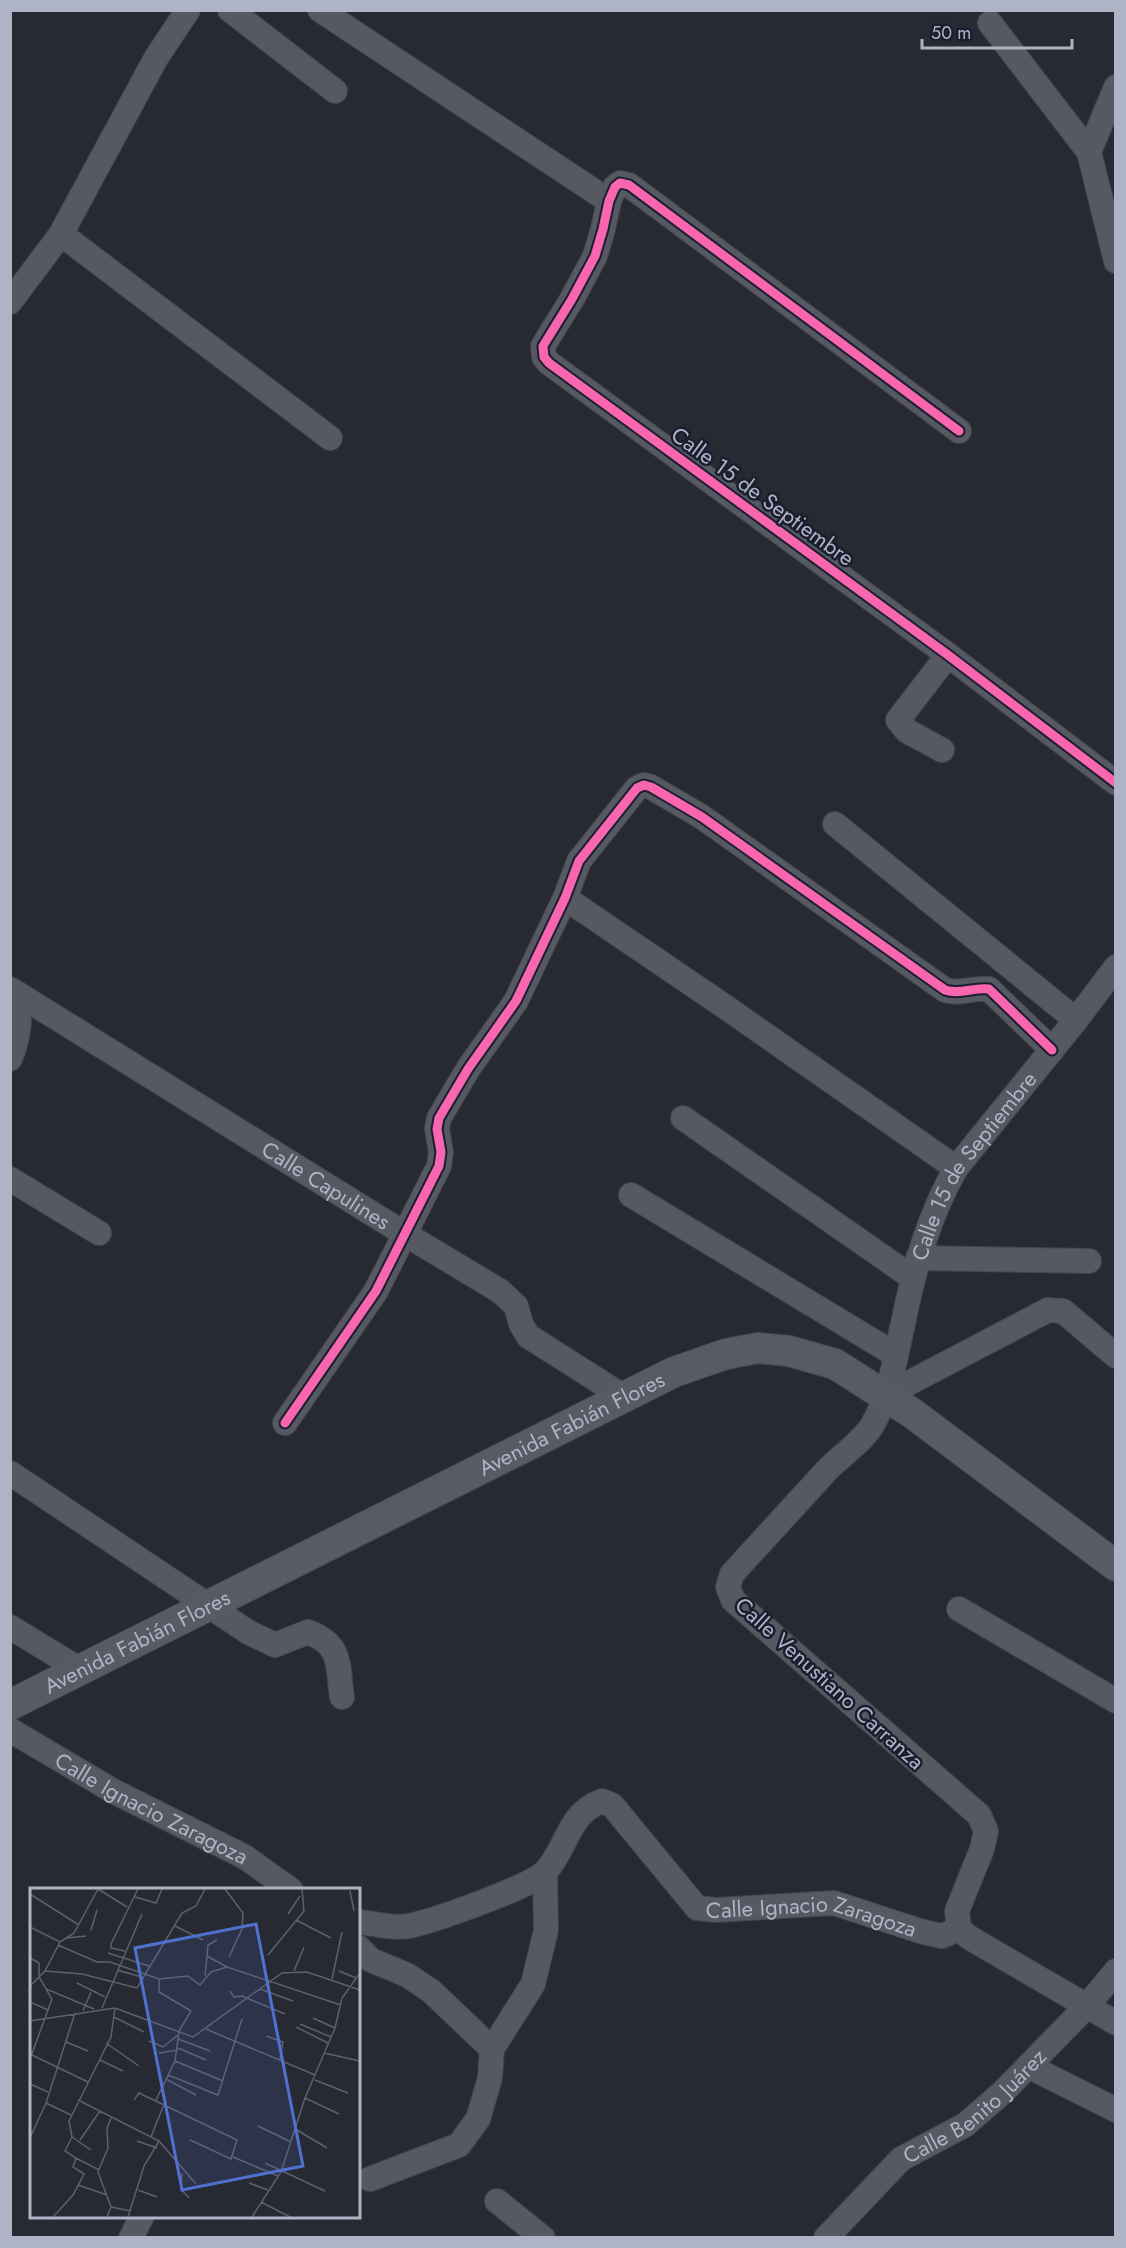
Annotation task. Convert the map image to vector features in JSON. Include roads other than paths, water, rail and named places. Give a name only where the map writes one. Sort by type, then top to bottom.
[{"type":"main road","name":"Avenida Fabián Flores","points":[[10,1705],[674,1372],[726,1354],[758,1348],[789,1351],[835,1364],[886,1395],[1116,1566]]},
{"type":"street","points":[[10,302],[61,234],[156,58],[188,10]]},
{"type":"street","points":[[230,10],[335,91]]},
{"type":"street","points":[[320,10],[614,192],[629,185],[959,431]]},
{"type":"street","points":[[990,23],[1089,152],[1116,261]]},
{"type":"street","points":[[1089,152],[1116,87]]},
{"type":"street","name":"Calle 15 de Septiembre","points":[[614,192],[595,256],[543,346],[544,357],[549,363],[948,655],[1116,783]]},
{"type":"street","points":[[61,234],[330,438]]},
{"type":"street","points":[[942,750],[907,731],[898,720],[948,655]]},
{"type":"street","points":[[285,1423],[376,1291],[440,1166],[441,1152],[437,1129],[439,1118],[468,1069],[516,1001],[565,898],[579,861],[637,788],[644,785],[651,787],[702,818],[945,990],[956,994],[977,988],[989,989],[1052,1050]]},
{"type":"street","points":[[835,824],[1076,1020]]},
{"type":"street","points":[[565,898],[956,1168]]},
{"type":"street","name":"Calle 15 de Septiembre","points":[[886,1395],[915,1268],[934,1209],[956,1168],[1116,967]]},
{"type":"street","points":[[10,1059],[18,1040],[20,1020],[14,992]]},
{"type":"street","name":"Calle Capulines","points":[[14,992],[500,1291],[516,1306],[521,1324],[528,1336],[624,1397]]},
{"type":"street","points":[[683,1119],[915,1268],[1089,1261]]},
{"type":"street","points":[[10,1179],[99,1233]]},
{"type":"street","points":[[631,1195],[896,1354]]},
{"type":"street","points":[[886,1395],[1048,1310],[1063,1311],[1116,1356]]},
{"type":"street","name":"Calle Venustiano Carranza","points":[[886,1395],[872,1426],[732,1574],[728,1587],[733,1600],[980,1815],[986,1831],[982,1849],[957,1911],[959,1929]]},
{"type":"street","points":[[10,1473],[248,1632],[275,1645],[308,1632],[324,1638],[334,1650],[342,1697]]},
{"type":"street","points":[[959,1609],[1116,1701]]},
{"type":"street","points":[[10,1627],[80,1670]]},
{"type":"street","name":"Calle Ignacio Zaragoza","points":[[10,1730],[115,1792],[245,1857],[288,1888]]},
{"type":"street","name":"Calle Ignacio Zaragoza","points":[[545,1873],[558,1853],[570,1827],[590,1805],[602,1801],[612,1805],[697,1908],[716,1910],[817,1902],[834,1903],[942,1936],[959,1929]]},
{"type":"street","points":[[360,1922],[407,1927],[479,1903],[545,1873],[546,1930],[533,1984],[492,2049],[490,2078],[478,2119],[459,2145],[370,2178]]},
{"type":"street","points":[[959,1929],[970,1938],[1116,2024]]},
{"type":"street","points":[[360,1949],[371,1960],[407,1975],[431,1990],[492,2049]]},
{"type":"street","name":"Calle Benito Juárez","points":[[826,2238],[901,2159],[965,2125],[1003,2092],[1086,2007],[1115,1972]]},
{"type":"street","points":[[1028,2066],[1116,2110]]},
{"type":"street","points":[[497,2201],[543,2238]]},
{"type":"street","points":[[131,2238],[141,2218]]}]
